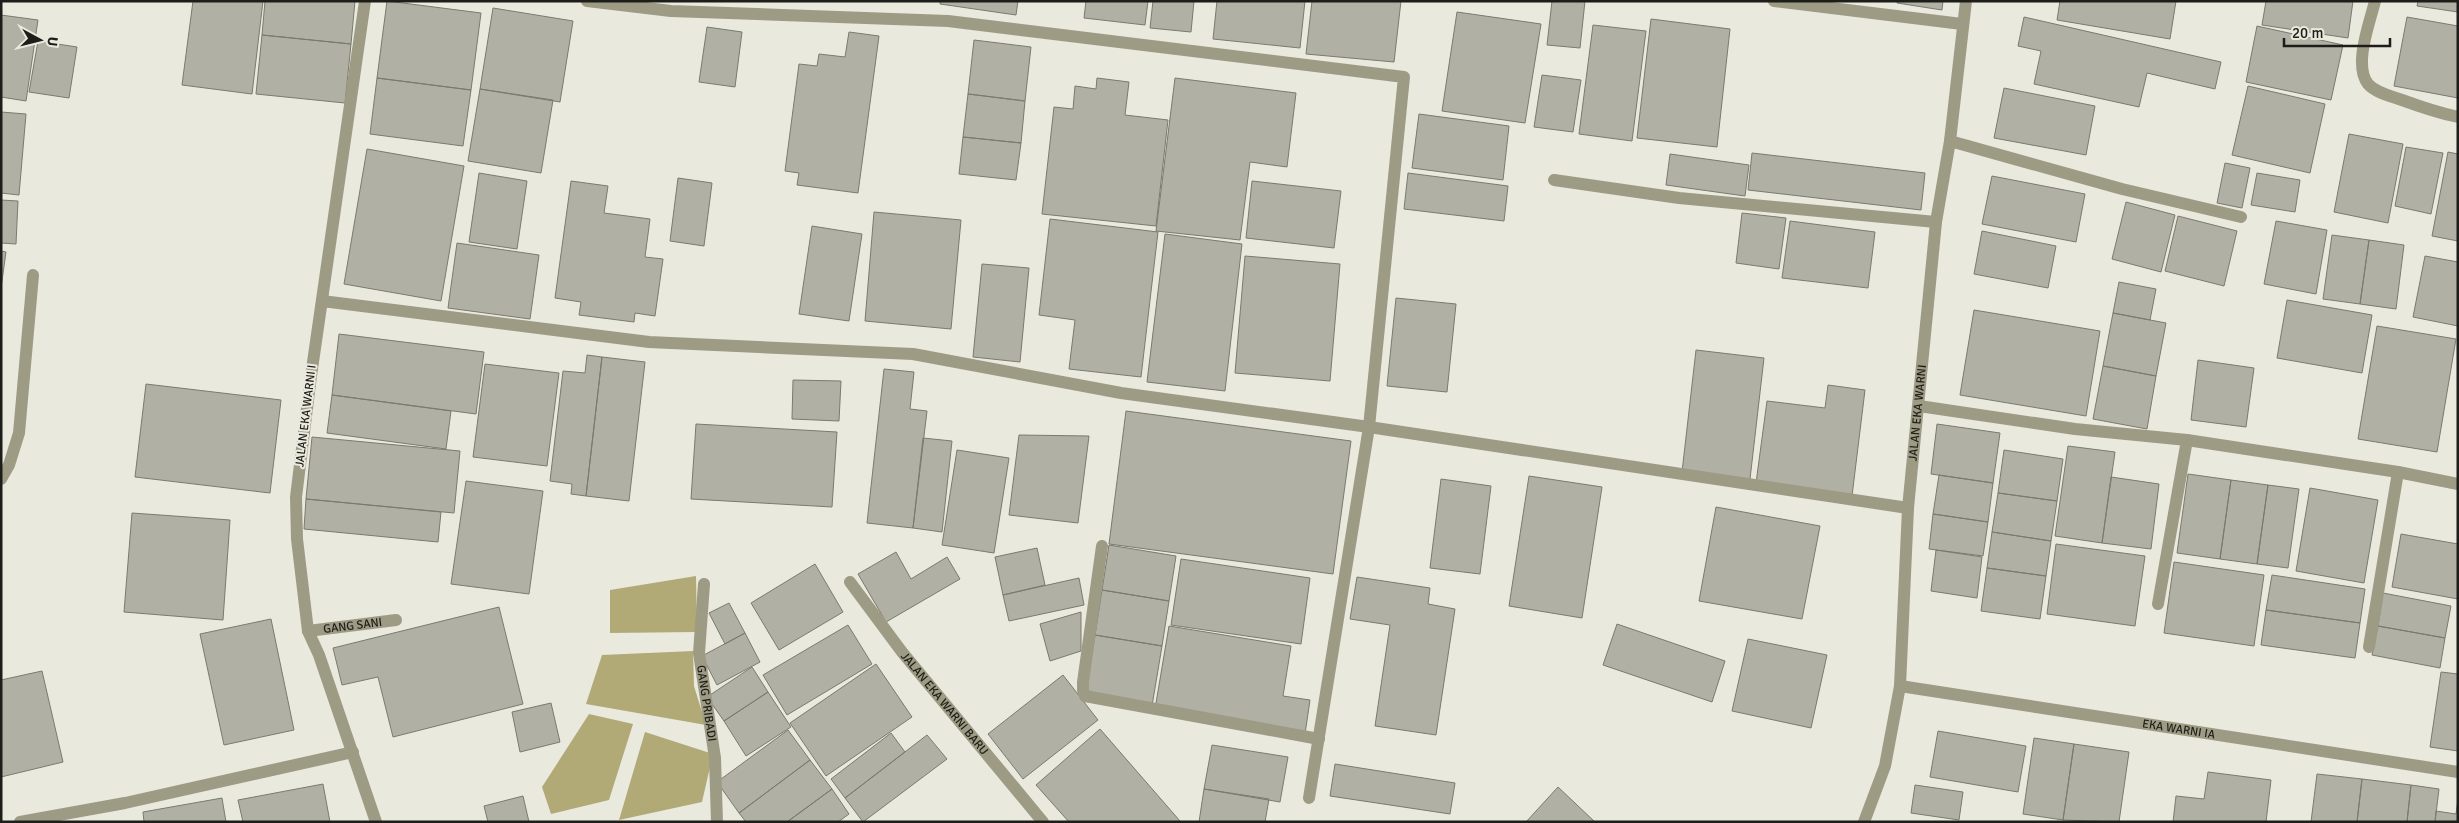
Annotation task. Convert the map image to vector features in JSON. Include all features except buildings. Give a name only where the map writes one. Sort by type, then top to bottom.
[{"type":"street","name":"JALAN EKA WARNI I","points":[[366,1],[322,301],[296,497],[297,539],[308,631],[353,752],[376,822]]},
{"type":"street","points":[[587,1],[671,11],[948,21],[1404,77],[1369,427],[1309,798]]},
{"type":"street","points":[[1774,1],[1962,24]]},
{"type":"street","name":"JALAN EKA WARNI","points":[[1864,822],[1885,766],[1900,686],[1908,508],[1936,222],[1950,141],[1966,1]]},
{"type":"street","points":[[2375,1],[2362,57],[2364,75],[2368,84],[2382,93],[2439,113],[2458,117]]},
{"type":"street","points":[[1950,141],[2122,189],[2241,218]]},
{"type":"street","points":[[1554,180],[1679,198],[1936,222]]},
{"type":"street","points":[[1,478],[9,465],[19,433],[34,275]]},
{"type":"street","points":[[322,301],[649,342],[913,354],[1122,393],[1369,427],[1908,508]]},
{"type":"street","points":[[1919,406],[2074,429],[2187,440],[2398,472],[2458,484]]},
{"type":"street","points":[[2158,604],[2187,440]]},
{"type":"street","points":[[2369,647],[2398,472]]},
{"type":"street","points":[[1102,546],[1083,682],[1085,696],[1319,739]]},
{"type":"street","name":"JALAN EKA WARNI BARU","points":[[850,582],[902,652],[1043,822]]},
{"type":"street","name":"GANG PRIBADI","points":[[704,584],[699,653],[715,758],[717,822]]},
{"type":"street","name":"GANG SANI","points":[[308,631],[396,620]]},
{"type":"street","name":"EKA WARNI IA","points":[[1900,686],[2458,772]]},
{"type":"street","points":[[20,822],[126,803],[353,752]]},
{"type":"shaded area","points":[[696,576],[697,632],[610,633],[610,590]]},
{"type":"shaded area","points":[[693,651],[694,686],[706,725],[586,704],[602,655]]},
{"type":"shaded area","points":[[589,714],[633,724],[609,800],[551,814],[542,787]]},
{"type":"shaded area","points":[[645,732],[713,754],[702,802],[619,820]]}]
